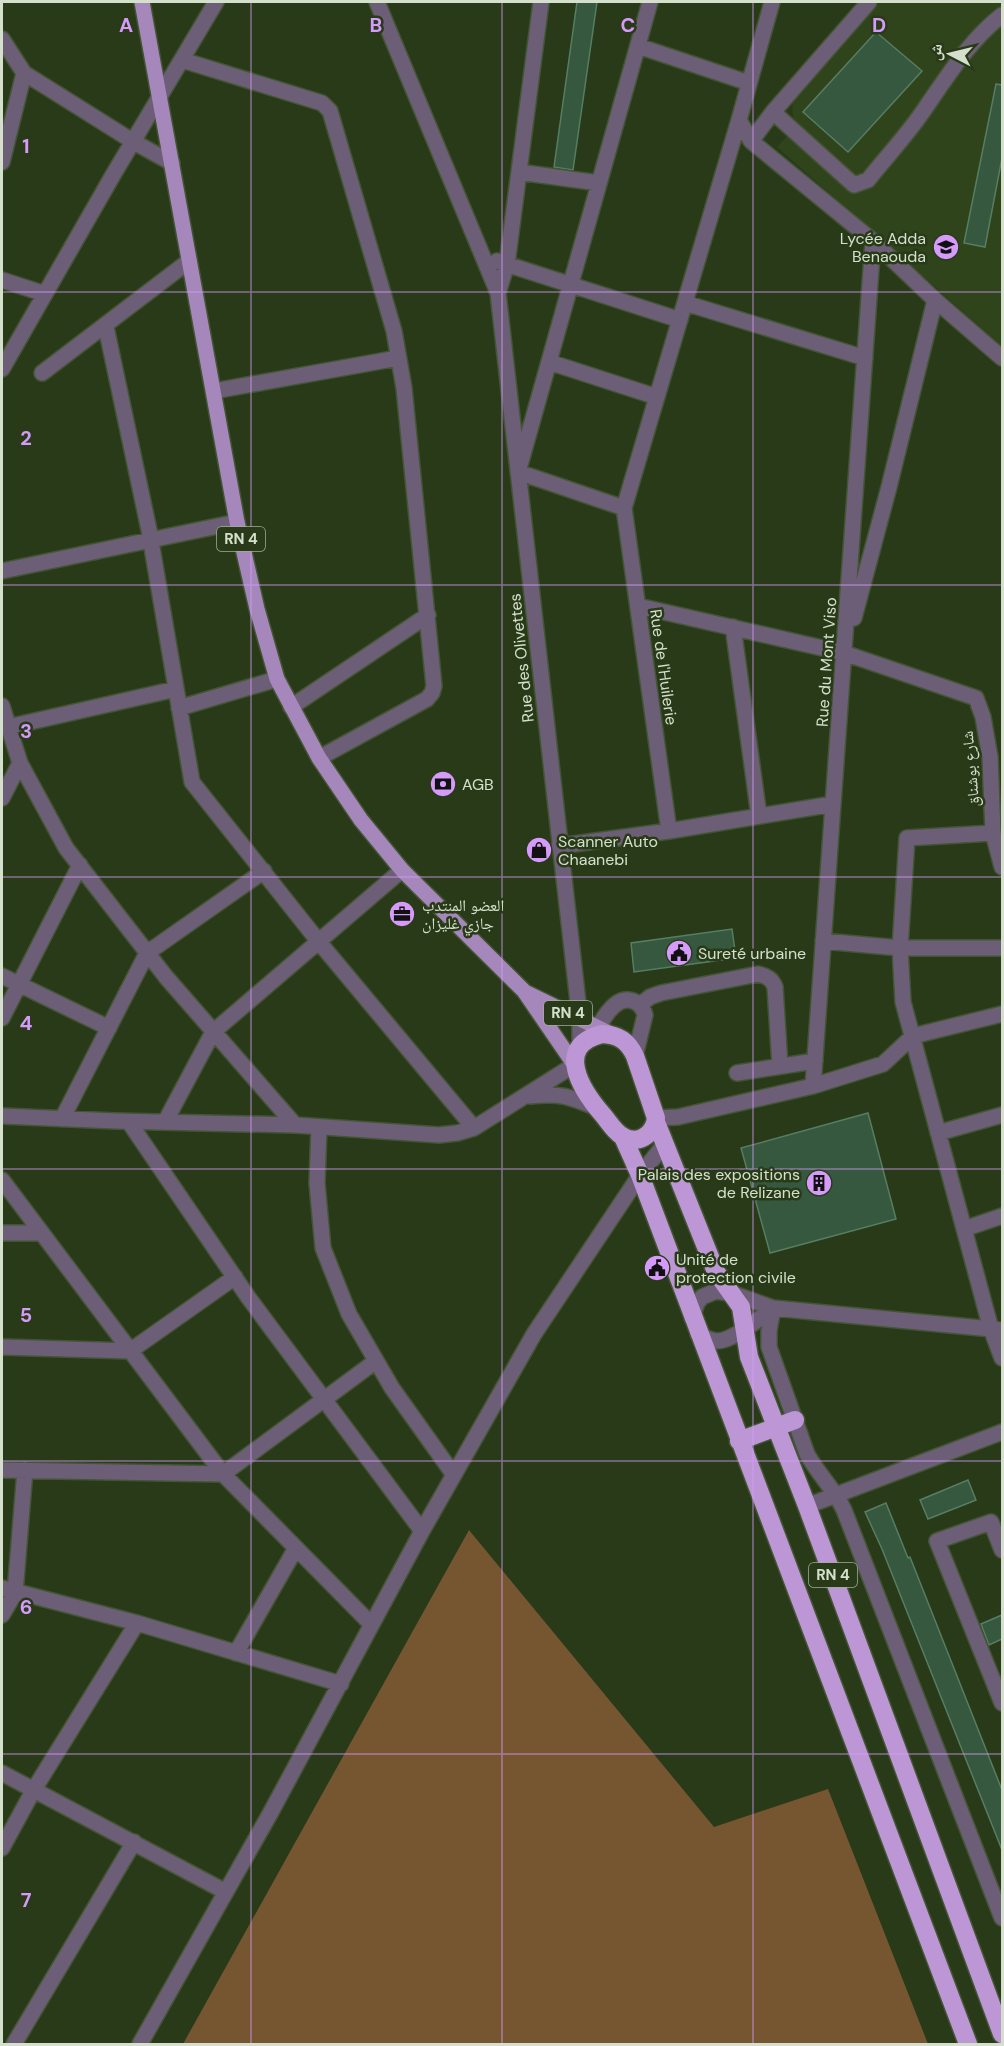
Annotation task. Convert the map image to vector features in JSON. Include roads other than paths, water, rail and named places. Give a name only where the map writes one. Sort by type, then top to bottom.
[{"type":"highway","points":[[626,1042],[635,1056],[656,1120],[650,1133],[637,1140],[623,1137],[597,1108],[576,1074],[588,1046],[626,1042]]},
{"type":"highway","name":"RN 4","points":[[656,1120],[716,1272],[734,1294],[741,1307],[749,1357],[807,1506],[1002,2034]]},
{"type":"highway","name":"RN 4","points":[[623,1137],[640,1175],[695,1326],[968,2044]]},
{"type":"highway","points":[[739,1442],[795,1420]]},
{"type":"main road","name":"RN 4","points":[[142,2],[237,522],[257,609],[277,679],[319,758],[361,820],[402,870],[524,992],[588,1046]]},
{"type":"main road","name":"RN 4","points":[[524,992],[580,1020],[588,1046]]},
{"type":"street","points":[[2,369],[216,2]]},
{"type":"street","points":[[377,2],[498,293]]},
{"type":"street","points":[[498,293],[507,264],[540,9],[533,2]]},
{"type":"street","points":[[650,2],[518,472],[624,508],[772,2]]},
{"type":"street","points":[[752,141],[773,112],[869,2]]},
{"type":"street","points":[[773,112],[854,184],[868,180],[925,109],[948,73],[985,28],[1002,15]]},
{"type":"street","points":[[2,39],[24,73],[134,142],[172,163]]},
{"type":"street","points":[[638,46],[749,83]]},
{"type":"street","points":[[182,60],[322,103],[330,111],[394,331],[404,388],[434,686],[427,699],[319,758]]},
{"type":"street","points":[[2,162],[24,73]]},
{"type":"street","points":[[739,120],[752,141],[873,241],[935,300],[1002,358]]},
{"type":"street","points":[[519,172],[599,183]]},
{"type":"street","name":"Rue du Mont Viso","points":[[813,1086],[873,241]]},
{"type":"street","points":[[482,256],[680,320]]},
{"type":"street","points":[[42,373],[106,327],[189,261]]},
{"type":"street","points":[[2,280],[45,294]]},
{"type":"street","name":"Rue des Olivettes","points":[[498,293],[559,846],[580,1020],[588,1046]]},
{"type":"street","points":[[638,606],[844,653],[889,487],[935,300]]},
{"type":"street","points":[[685,303],[865,358]]},
{"type":"street","points":[[106,327],[150,539],[192,782],[319,942],[474,1128]]},
{"type":"street","points":[[214,391],[398,358]]},
{"type":"street","points":[[549,362],[657,397]]},
{"type":"street","name":"Rue de l'Huilerie","points":[[624,508],[669,831]]},
{"type":"street","points":[[2,572],[237,522]]},
{"type":"street","points":[[291,707],[428,615]]},
{"type":"street","points":[[732,627],[759,816]]},
{"type":"street","name":"شارع بوشناق","points":[[844,653],[976,698],[983,717],[990,757],[1002,867]]},
{"type":"street","points":[[179,708],[277,679]]},
{"type":"street","points":[[8,727],[176,689]]},
{"type":"street","points":[[2,706],[12,752],[66,848],[147,953],[295,1125]]},
{"type":"street","points":[[2,798],[12,752]]},
{"type":"street","points":[[559,846],[669,831],[833,804]]},
{"type":"street","points":[[996,823],[907,838],[900,948],[903,1002],[964,1228],[997,1330],[1002,1358]]},
{"type":"street","points":[[2,1018],[80,866]]},
{"type":"street","points":[[165,1122],[213,1032],[402,870]]},
{"type":"street","points":[[62,1119],[147,953],[264,871]]},
{"type":"street","points":[[823,941],[900,948],[1002,948]]},
{"type":"street","points":[[640,1005],[650,997],[670,991],[758,974],[766,976],[772,980],[775,987],[780,1066]]},
{"type":"street","points":[[2,976],[109,1028]]},
{"type":"street","points":[[2,1116],[129,1122],[295,1125],[421,1135],[457,1133],[474,1128],[527,1096],[588,1046],[619,1002],[630,1000],[640,1005],[645,1015],[635,1056]]},
{"type":"street","points":[[656,1120],[678,1118],[813,1086],[882,1064],[913,1036],[1002,1014]]},
{"type":"street","points":[[737,1072],[815,1061]]},
{"type":"street","points":[[527,1096],[567,1095],[597,1108]]},
{"type":"street","points":[[938,1132],[1002,1115]]},
{"type":"street","points":[[129,1122],[234,1277],[422,1531]]},
{"type":"street","points":[[319,1127],[317,1184],[323,1248],[348,1314],[393,1388],[454,1474]]},
{"type":"street","points":[[140,2044],[341,1684],[422,1531],[534,1334],[640,1175],[664,1145]]},
{"type":"street","points":[[2,1180],[223,1474],[371,1624]]},
{"type":"street","points":[[964,1228],[1002,1216]]},
{"type":"street","points":[[2,1233],[42,1233]]},
{"type":"street","points":[[2,1347],[130,1350],[234,1277]]},
{"type":"street","points":[[773,1308],[746,1328],[723,1340],[715,1341],[695,1326],[697,1303],[708,1293],[716,1291],[734,1294],[773,1308],[997,1330]]},
{"type":"street","points":[[773,1308],[769,1331],[770,1347],[795,1420],[813,1464],[836,1494],[1002,1918]]},
{"type":"street","points":[[2,1470],[223,1474],[376,1361]]},
{"type":"street","points":[[807,1506],[1002,1432]]},
{"type":"street","points":[[2,1615],[8,1590],[25,1470]]},
{"type":"street","points":[[1002,1550],[991,1522],[937,1541],[1002,1703]]},
{"type":"street","points":[[236,1653],[296,1548]]},
{"type":"street","points":[[8,1590],[137,1623],[341,1684]]},
{"type":"street","points":[[2,1848],[33,1791],[137,1623]]},
{"type":"street","points":[[2,1773],[226,1892]]},
{"type":"street","points":[[14,2044],[134,1842]]},
{"type":"place","name":"Lycée Adda Benaouda","points":[[946,247]]},
{"type":"place","name":"AGB","points":[[443,784]]},
{"type":"place","name":"Scanner Auto Chaanebi","points":[[539,850]]},
{"type":"place","name":"العضو المنتدب جازي غليزان","points":[[402,914]]},
{"type":"place","name":"Sureté urbaine","points":[[679,953]]},
{"type":"place","name":"Palais des expositions de Relizane","points":[[819,1183]]},
{"type":"place","name":"Unité de protection civile","points":[[657,1268]]}]
